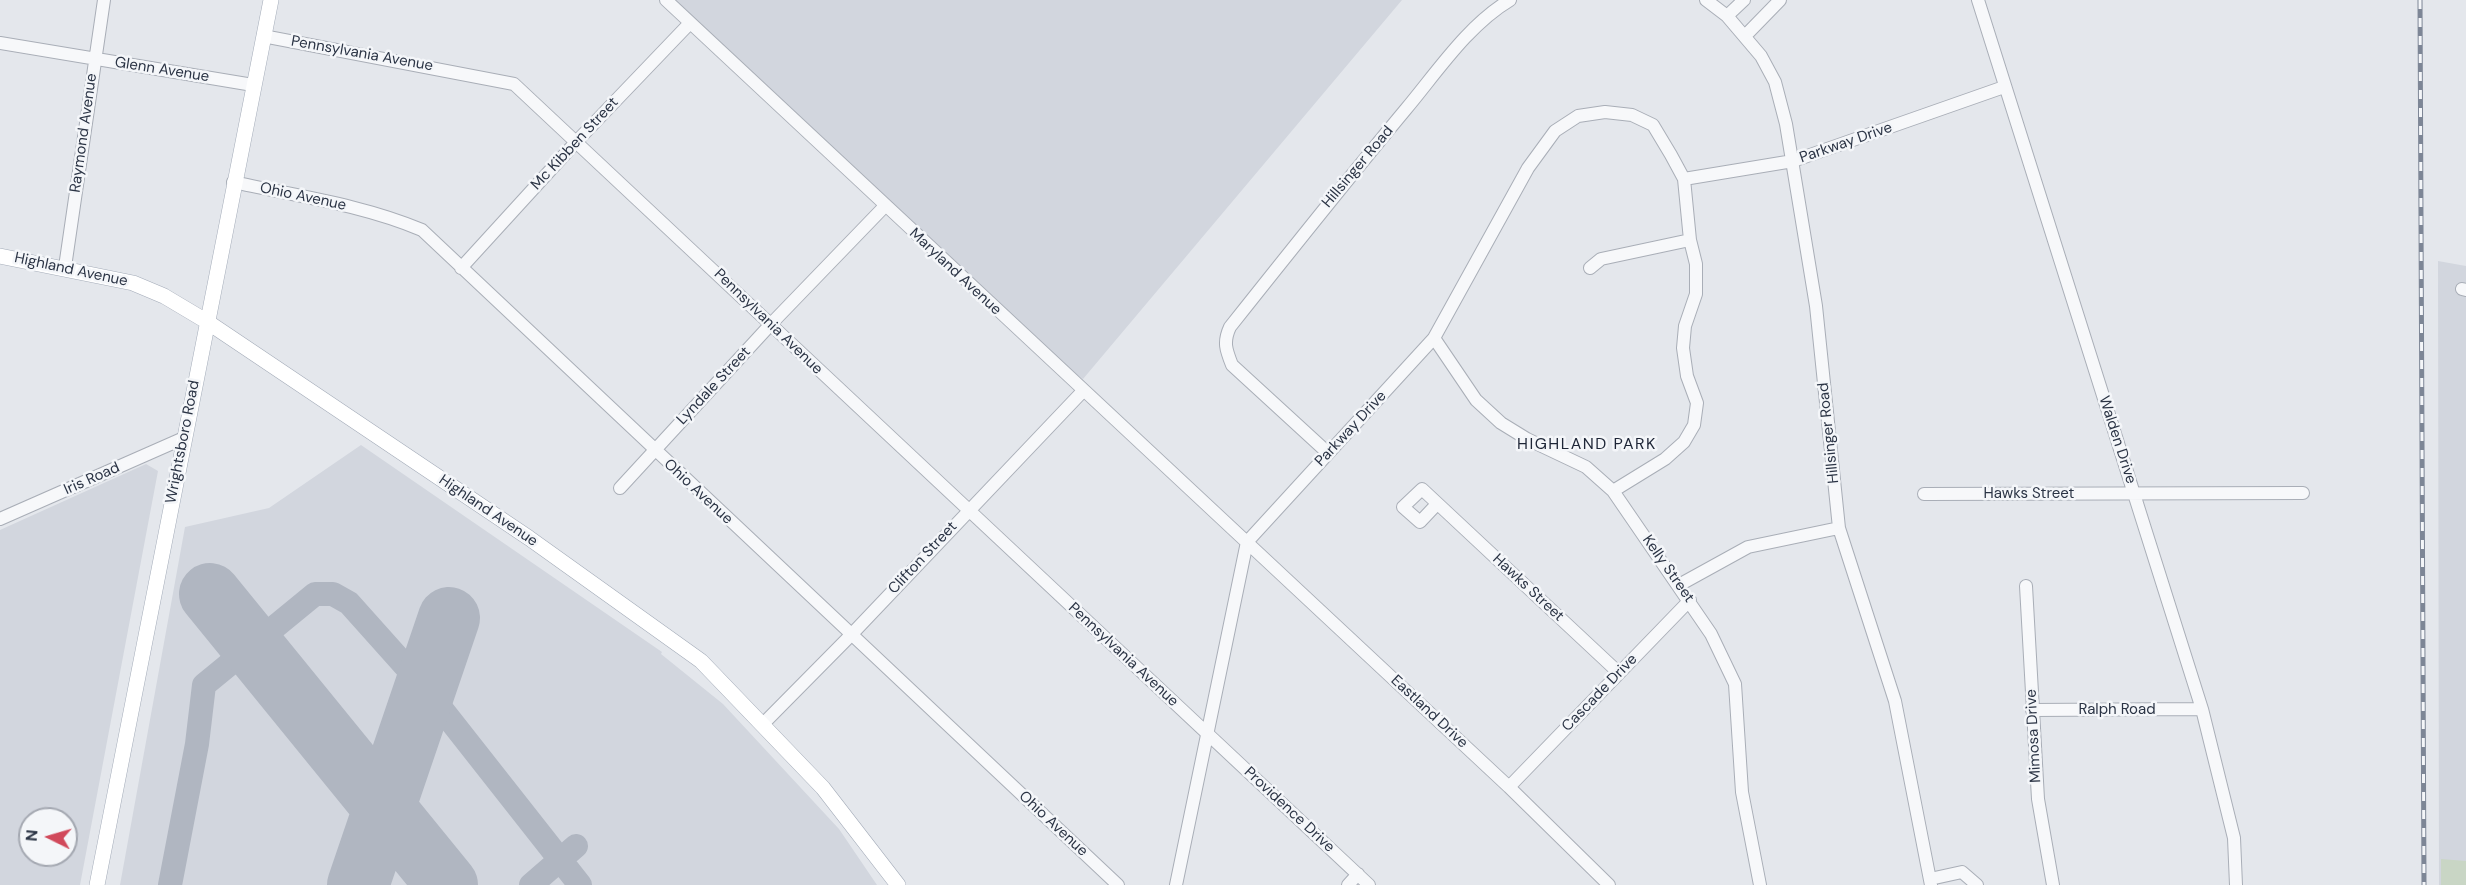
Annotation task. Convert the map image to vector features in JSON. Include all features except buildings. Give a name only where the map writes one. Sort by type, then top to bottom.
[{"type":"main road","name":"Wrightsboro Road","points":[[97,885],[233,182],[271,0]]},
{"type":"main road","name":"Highland Avenue","points":[[0,256],[133,282],[164,296],[206,321],[529,538],[701,661],[823,788],[898,885]]},
{"type":"street","name":"Raymond Avenue","points":[[65,267],[104,0]]},
{"type":"street","name":"Maryland Avenue","points":[[666,0],[884,207],[1247,542]]},
{"type":"street","name":"Hillsinger Road","points":[[1328,453],[1232,365],[1225,348],[1230,327],[1329,202],[1467,37],[1491,11],[1510,0]]},
{"type":"street","name":"Hillsinger Road","points":[[1706,0],[1727,16],[1745,36],[1761,56],[1775,82],[1793,161],[1816,306],[1839,528],[1895,701],[1930,882]]},
{"type":"street","points":[[1727,16],[1744,0]]},
{"type":"street","points":[[1745,36],[1780,0]]},
{"type":"street","name":"Walden Drive","points":[[1978,0],[2202,709],[2234,838],[2236,885]]},
{"type":"street","name":"Mc Kibben Street","points":[[461,268],[577,141],[690,23]]},
{"type":"street","name":"Pennsylvania Avenue","points":[[264,36],[514,84],[1209,735]]},
{"type":"street","name":"Glenn Avenue","points":[[0,43],[253,85]]},
{"type":"street","name":"Parkway Drive","points":[[1247,542],[1434,338],[1528,168],[1555,131],[1578,116],[1605,112],[1632,115],[1653,125],[1684,179],[1793,161],[2004,87]]},
{"type":"street","points":[[1613,491],[1665,459],[1684,442],[1694,425],[1697,403],[1687,376],[1683,348],[1685,326],[1696,294],[1696,264],[1690,240],[1684,179]]},
{"type":"street","name":"Ohio Avenue","points":[[233,182],[394,218],[422,230],[1118,885]]},
{"type":"street","name":"Lyndale Street","points":[[620,488],[771,324],[884,207]]},
{"type":"street","points":[[1590,268],[1601,259],[1690,240]]},
{"type":"street","name":"Kelly Street","points":[[1434,338],[1476,400],[1501,423],[1527,439],[1586,467],[1613,491],[1690,600],[1711,634],[1735,684],[1742,792],[1760,885]]},
{"type":"street","name":"Clifton Street","points":[[763,724],[1083,391]]},
{"type":"street","name":"Iris Road","points":[[0,519],[184,438]]},
{"type":"street","name":"Hawks Street","points":[[1924,494],[2303,493]]},
{"type":"street","name":"Hawks Street","points":[[1437,504],[1619,673]]},
{"type":"street","points":[[1679,585],[1748,547],[1839,528]]},
{"type":"street","points":[[1176,885],[1209,735],[1247,542]]},
{"type":"street","name":"Eastland Drive","points":[[1247,542],[1509,787],[1609,885]]},
{"type":"street","name":"Mimosa Drive","points":[[2026,586],[2038,799],[2053,885]]},
{"type":"street","name":"Cascade Drive","points":[[1509,787],[1690,600]]},
{"type":"street","name":"Ralph Road","points":[[2032,710],[2202,709]]},
{"type":"street","name":"Providence Drive","points":[[1209,735],[1370,885]]},
{"type":"street","points":[[1930,882],[1962,872],[1977,885]]},
{"type":"street","points":[[1348,885],[1358,874]]},
{"type":"shaded area","points":[[674,0],[1402,0],[1083,379],[1067,368]]},
{"type":"shaded area","points":[[2438,261],[2466,266],[2466,885],[2439,885]]},
{"type":"shaded area","points":[[361,445],[662,652],[661,654],[723,704],[839,829],[877,885],[120,885],[185,527],[269,508]]},
{"type":"shaded area","points":[[146,464],[158,471],[80,885],[0,885],[0,530]]},
{"type":"green space","points":[[2441,859],[2466,861],[2466,885],[2441,885]]},
{"type":"taxiway","points":[[170,885],[197,744],[204,685],[315,594],[333,594],[349,603],[425,688],[580,885]]},
{"type":"taxiway","points":[[531,885],[576,846]]},
{"type":"runway","points":[[210,594],[447,885]]},
{"type":"runway","points":[[358,885],[449,618]]},
{"type":"railway","points":[[2420,0],[2424,885]]},
{"type":"district","name":"HIGHLAND PARK","points":[[1587,445]]}]
